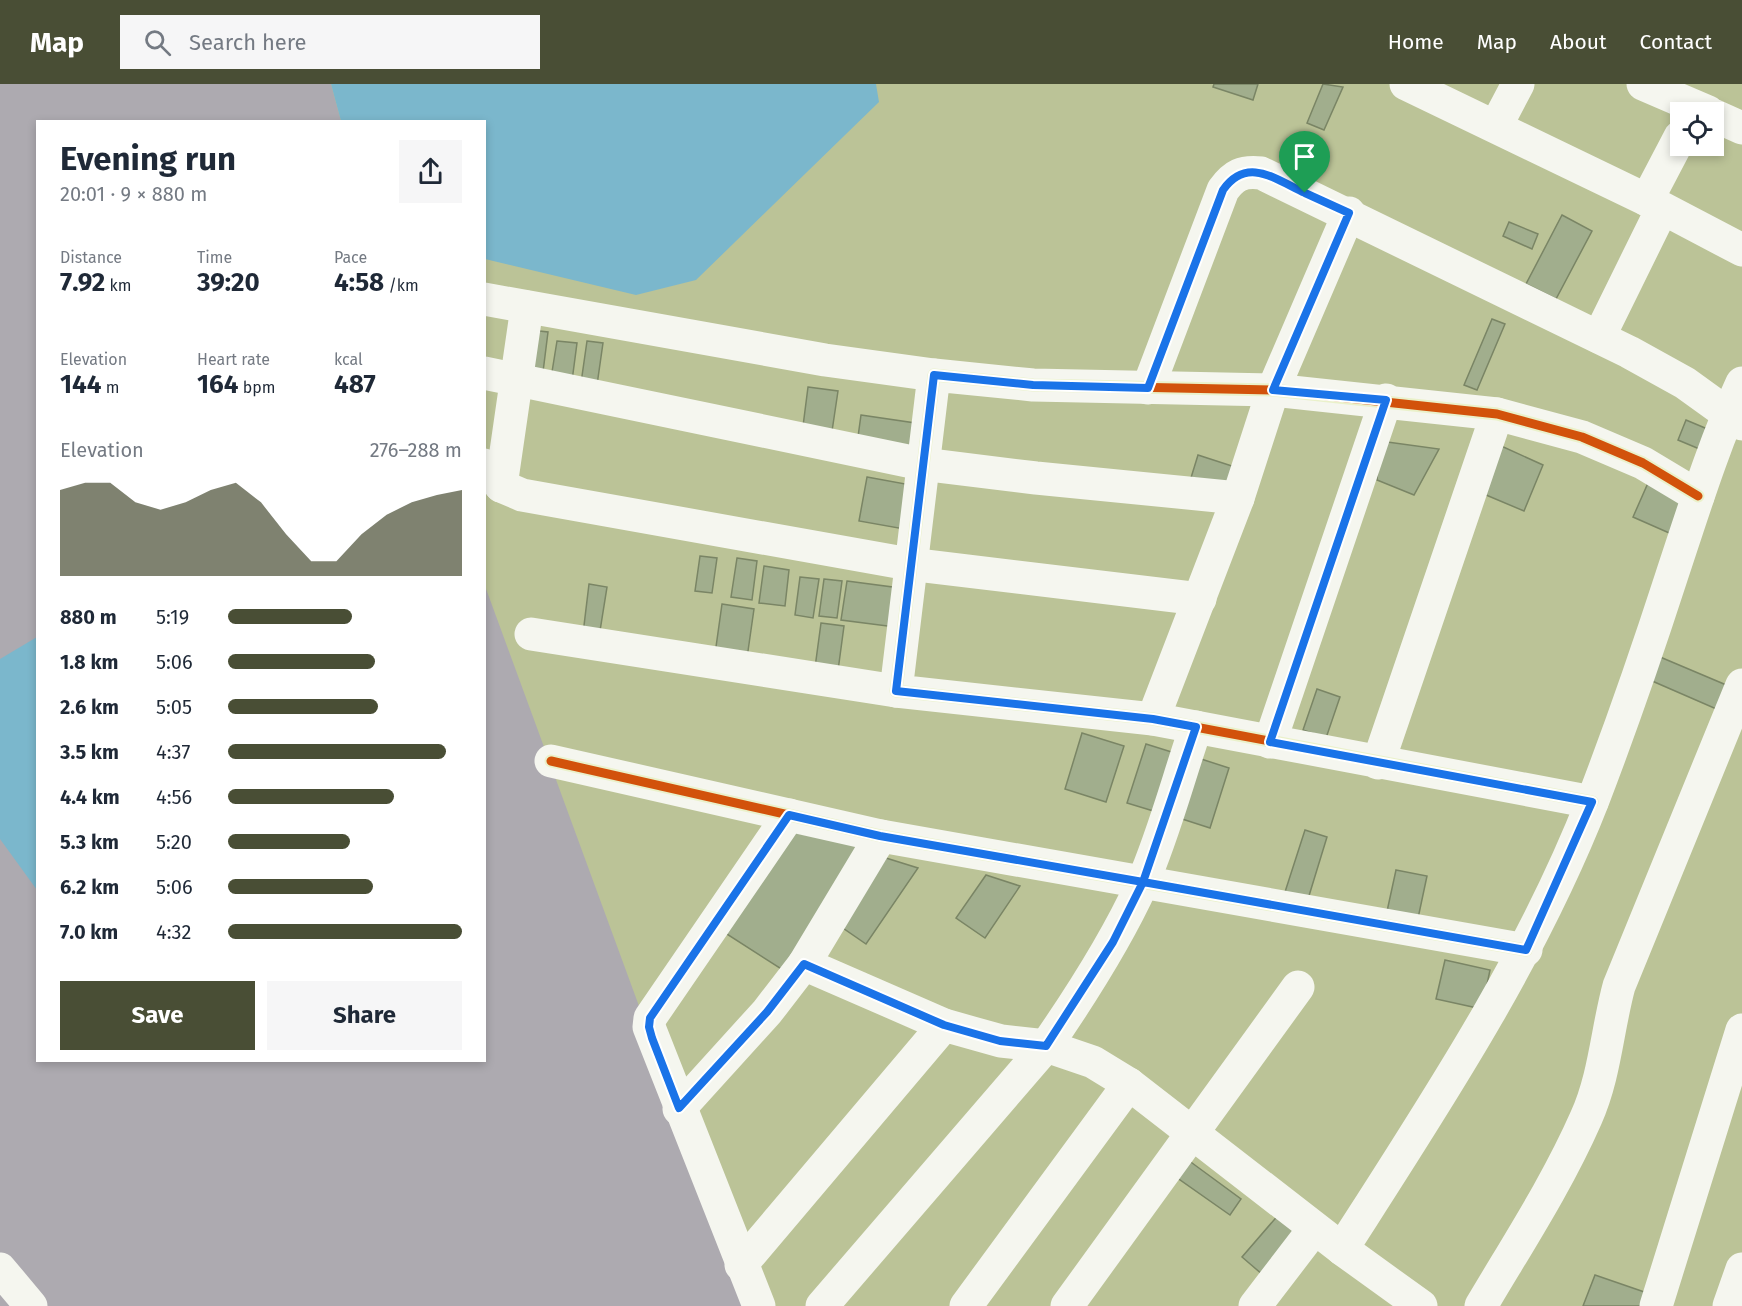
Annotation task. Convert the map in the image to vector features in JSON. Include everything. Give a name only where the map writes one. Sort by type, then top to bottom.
[{"type":"street","points":[[1406,84],[1460,95],[1496,126],[1655,205],[1738,237]]},
{"type":"street","points":[[1496,126],[1518,84]]},
{"type":"street","points":[[1643,84],[1693,102]]},
{"type":"street","points":[[1724,118],[1742,128]]},
{"type":"street","points":[[1599,337],[1655,205],[1673,156]]},
{"type":"street","points":[[1148,388],[1223,190],[1233,177],[1246,171],[1261,173],[1349,213],[1599,337],[1685,383],[1735,419]]},
{"type":"street","points":[[1153,719],[1238,498],[1273,390],[1349,213]]},
{"type":"street","points":[[486,299],[825,360],[934,375],[1033,385],[1273,390],[1386,400],[1497,414],[1582,437],[1701,488]]},
{"type":"street","points":[[527,307],[500,376],[493,476],[522,495],[909,564],[1200,599]]},
{"type":"street","points":[[896,691],[909,564],[934,375]]},
{"type":"street","points":[[500,376],[922,464],[1238,498]]},
{"type":"street","points":[[1342,1249],[1455,1074],[1526,950],[1592,802],[1644,661],[1701,488],[1717,446],[1735,419],[1742,383]]},
{"type":"street","points":[[1270,742],[1386,400]]},
{"type":"street","points":[[1378,763],[1497,414]]},
{"type":"street","points":[[531,634],[896,691],[1153,719],[1592,802]]},
{"type":"street","points":[[1481,1306],[1541,1205],[1587,1118],[1600,1079],[1609,1025],[1620,986],[1742,686]]},
{"type":"street","points":[[822,1306],[1046,1046],[1113,942],[1143,882],[1196,727]]},
{"type":"street","points":[[551,761],[880,836],[1526,950]]},
{"type":"street","points":[[759,1306],[679,1108],[649,1027],[650,1018],[789,815]]},
{"type":"street","points":[[679,1108],[767,1012],[804,964],[880,836]]},
{"type":"street","points":[[804,964],[944,1025],[1000,1041],[1046,1046],[1093,1062],[1129,1084],[1314,1229],[1421,1306]]},
{"type":"street","points":[[1067,1306],[1298,987]]},
{"type":"street","points":[[741,1265],[944,1025]]},
{"type":"street","points":[[1656,1306],[1742,1030]]},
{"type":"street","points":[[966,1306],[1129,1084]]},
{"type":"street","points":[[1255,1306],[1314,1229]]},
{"type":"street","points":[[0,1269],[31,1306]]},
{"type":"street","points":[[1730,1306],[1742,1269]]},
{"type":"shaded area","points":[[0,84],[331,84],[341,120],[36,120],[36,1062],[486,1062],[486,589],[749,1306],[0,1306]]},
{"type":"water","points":[[331,84],[876,84],[879,102],[696,280],[636,295],[486,259],[486,120],[341,120]]},
{"type":"water","points":[[36,638],[36,889],[0,839],[0,659]]},
{"type":"building","points":[[1214,84],[1258,84],[1253,100],[1213,87]]},
{"type":"building","points":[[1323,84],[1343,87],[1324,130],[1307,123]]},
{"type":"building","points":[[1562,215],[1592,231],[1556,299],[1526,284]]},
{"type":"building","points":[[1509,222],[1538,234],[1532,249],[1503,236]]},
{"type":"building","points":[[1492,319],[1505,324],[1477,390],[1464,385]]},
{"type":"building","points":[[530,330],[548,332],[542,380],[524,378]]},
{"type":"building","points":[[557,341],[577,343],[572,381],[551,378]]},
{"type":"building","points":[[587,341],[603,343],[597,385],[581,383]]},
{"type":"building","points":[[808,387],[838,391],[831,438],[802,434]]},
{"type":"building","points":[[861,415],[922,424],[918,452],[857,444]]},
{"type":"building","points":[[1686,420],[1717,433],[1709,453],[1678,440]]},
{"type":"building","points":[[1380,441],[1439,449],[1414,495],[1377,480]]},
{"type":"building","points":[[1499,445],[1543,465],[1524,511],[1479,492]]},
{"type":"building","points":[[1198,455],[1235,467],[1227,492],[1190,481]]},
{"type":"building","points":[[867,477],[911,485],[904,529],[859,521]]},
{"type":"building","points":[[1648,483],[1691,501],[1676,536],[1633,517]]},
{"type":"building","points":[[700,556],[717,558],[712,593],[695,591]]},
{"type":"building","points":[[737,558],[757,561],[752,600],[731,597]]},
{"type":"building","points":[[764,566],[789,570],[785,606],[759,603]]},
{"type":"building","points":[[800,577],[819,579],[813,618],[795,615]]},
{"type":"building","points":[[824,579],[842,581],[837,618],[819,616]]},
{"type":"building","points":[[847,581],[900,588],[895,627],[841,620]]},
{"type":"building","points":[[589,584],[607,587],[599,637],[583,634]]},
{"type":"building","points":[[722,604],[754,609],[747,658],[715,654]]},
{"type":"building","points":[[821,623],[844,626],[837,678],[814,675]]},
{"type":"building","points":[[1653,654],[1731,687],[1721,711],[1643,677]]},
{"type":"building","points":[[1317,689],[1340,697],[1326,738],[1303,730]]},
{"type":"building","points":[[1082,733],[1124,746],[1106,802],[1065,789]]},
{"type":"building","points":[[1146,744],[1178,754],[1160,813],[1127,803]]},
{"type":"building","points":[[1198,758],[1229,768],[1210,828],[1179,818]]},
{"type":"building","points":[[1305,830],[1327,837],[1308,899],[1285,892]]},
{"type":"building","points":[[789,831],[867,847],[786,972],[719,929]]},
{"type":"building","points":[[886,858],[918,868],[866,944],[840,926]]},
{"type":"building","points":[[1396,870],[1427,876],[1417,923],[1386,916]]},
{"type":"building","points":[[986,875],[1020,886],[985,938],[956,918]]},
{"type":"building","points":[[1445,960],[1490,970],[1482,1009],[1436,999]]},
{"type":"building","points":[[1188,1160],[1241,1199],[1230,1215],[1176,1177]]},
{"type":"building","points":[[1280,1213],[1301,1231],[1263,1275],[1242,1257]]},
{"type":"building","points":[[1595,1275],[1656,1296],[1652,1306],[1583,1306]]},
{"type":"cycle path","points":[[1592,802],[1153,719],[896,691],[934,375],[1033,385],[1273,390],[1497,414],[1582,437],[1643,463],[1698,496]]},
{"type":"cycle path","points":[[551,761],[881,836],[1526,950]]},
{"type":"route","points":[[1305,193],[1261,173],[1246,171],[1233,177],[1223,190],[1148,388],[1033,385],[934,375],[909,564],[896,691],[1153,719],[1196,727],[1143,882],[880,836],[789,815],[684,965],[650,1018],[649,1027],[652,1038],[679,1108],[767,1012],[804,964],[944,1025],[1000,1041],[1046,1046],[1113,942],[1143,882],[1526,950],[1592,802],[1270,742],[1386,400],[1273,390],[1349,213],[1305,193]]}]
